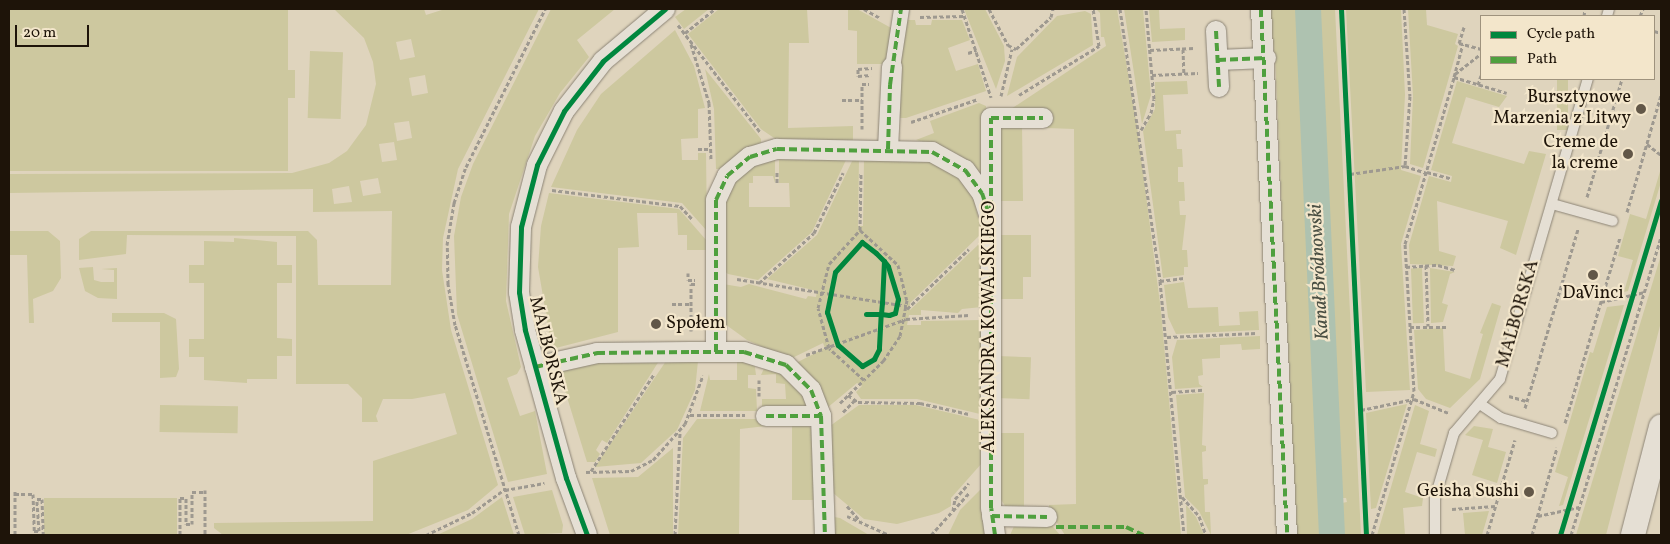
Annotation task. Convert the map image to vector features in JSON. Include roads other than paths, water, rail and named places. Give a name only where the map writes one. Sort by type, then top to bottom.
[{"type":"street","points":[[1261,9],[1266,58],[1265,135],[1287,535]]},
{"type":"street","points":[[888,140],[892,67],[901,13]]},
{"type":"street","name":"MALBORSKA","points":[[587,535],[566,478],[521,312],[518,272],[522,218],[537,165],[577,90],[614,51],[671,20]]},
{"type":"street","points":[[1218,59],[1266,58]]},
{"type":"street","name":"ALEKSANDRA KOWALSKIEGO","points":[[994,526],[989,222],[993,113],[1043,118]]},
{"type":"street","points":[[711,352],[718,191],[743,160],[773,149],[858,149],[888,140],[925,150],[953,161],[977,184],[989,222]]},
{"type":"street","points":[[535,367],[597,354],[668,352],[758,354],[786,365],[811,390],[821,416],[825,535]]},
{"type":"street","points":[[763,416],[821,416]]},
{"type":"street","points":[[1633,535],[1661,426]]},
{"type":"street","points":[[994,526],[1047,517]]},
{"type":"lane","name":"MALBORSKA","points":[[1435,535],[1434,511],[1454,433],[1480,404],[1502,375],[1588,80]]},
{"type":"lane","points":[[1552,204],[1613,221]]},
{"type":"lane","points":[[1480,404],[1496,416],[1552,433]]},
{"type":"waterway","name":"Kanał Bródnowski","points":[[1308,9],[1332,535]]},
{"type":"place","name":"Bursztynowe Marzenia z Litwy","points":[[1641,109]]},
{"type":"place","name":"Creme de la creme","points":[[1628,154]]},
{"type":"place","name":"DaVinci","points":[[1593,275]]},
{"type":"place","name":"Społem","points":[[656,324]]},
{"type":"place","name":"Geisha Sushi","points":[[1529,492]]}]
